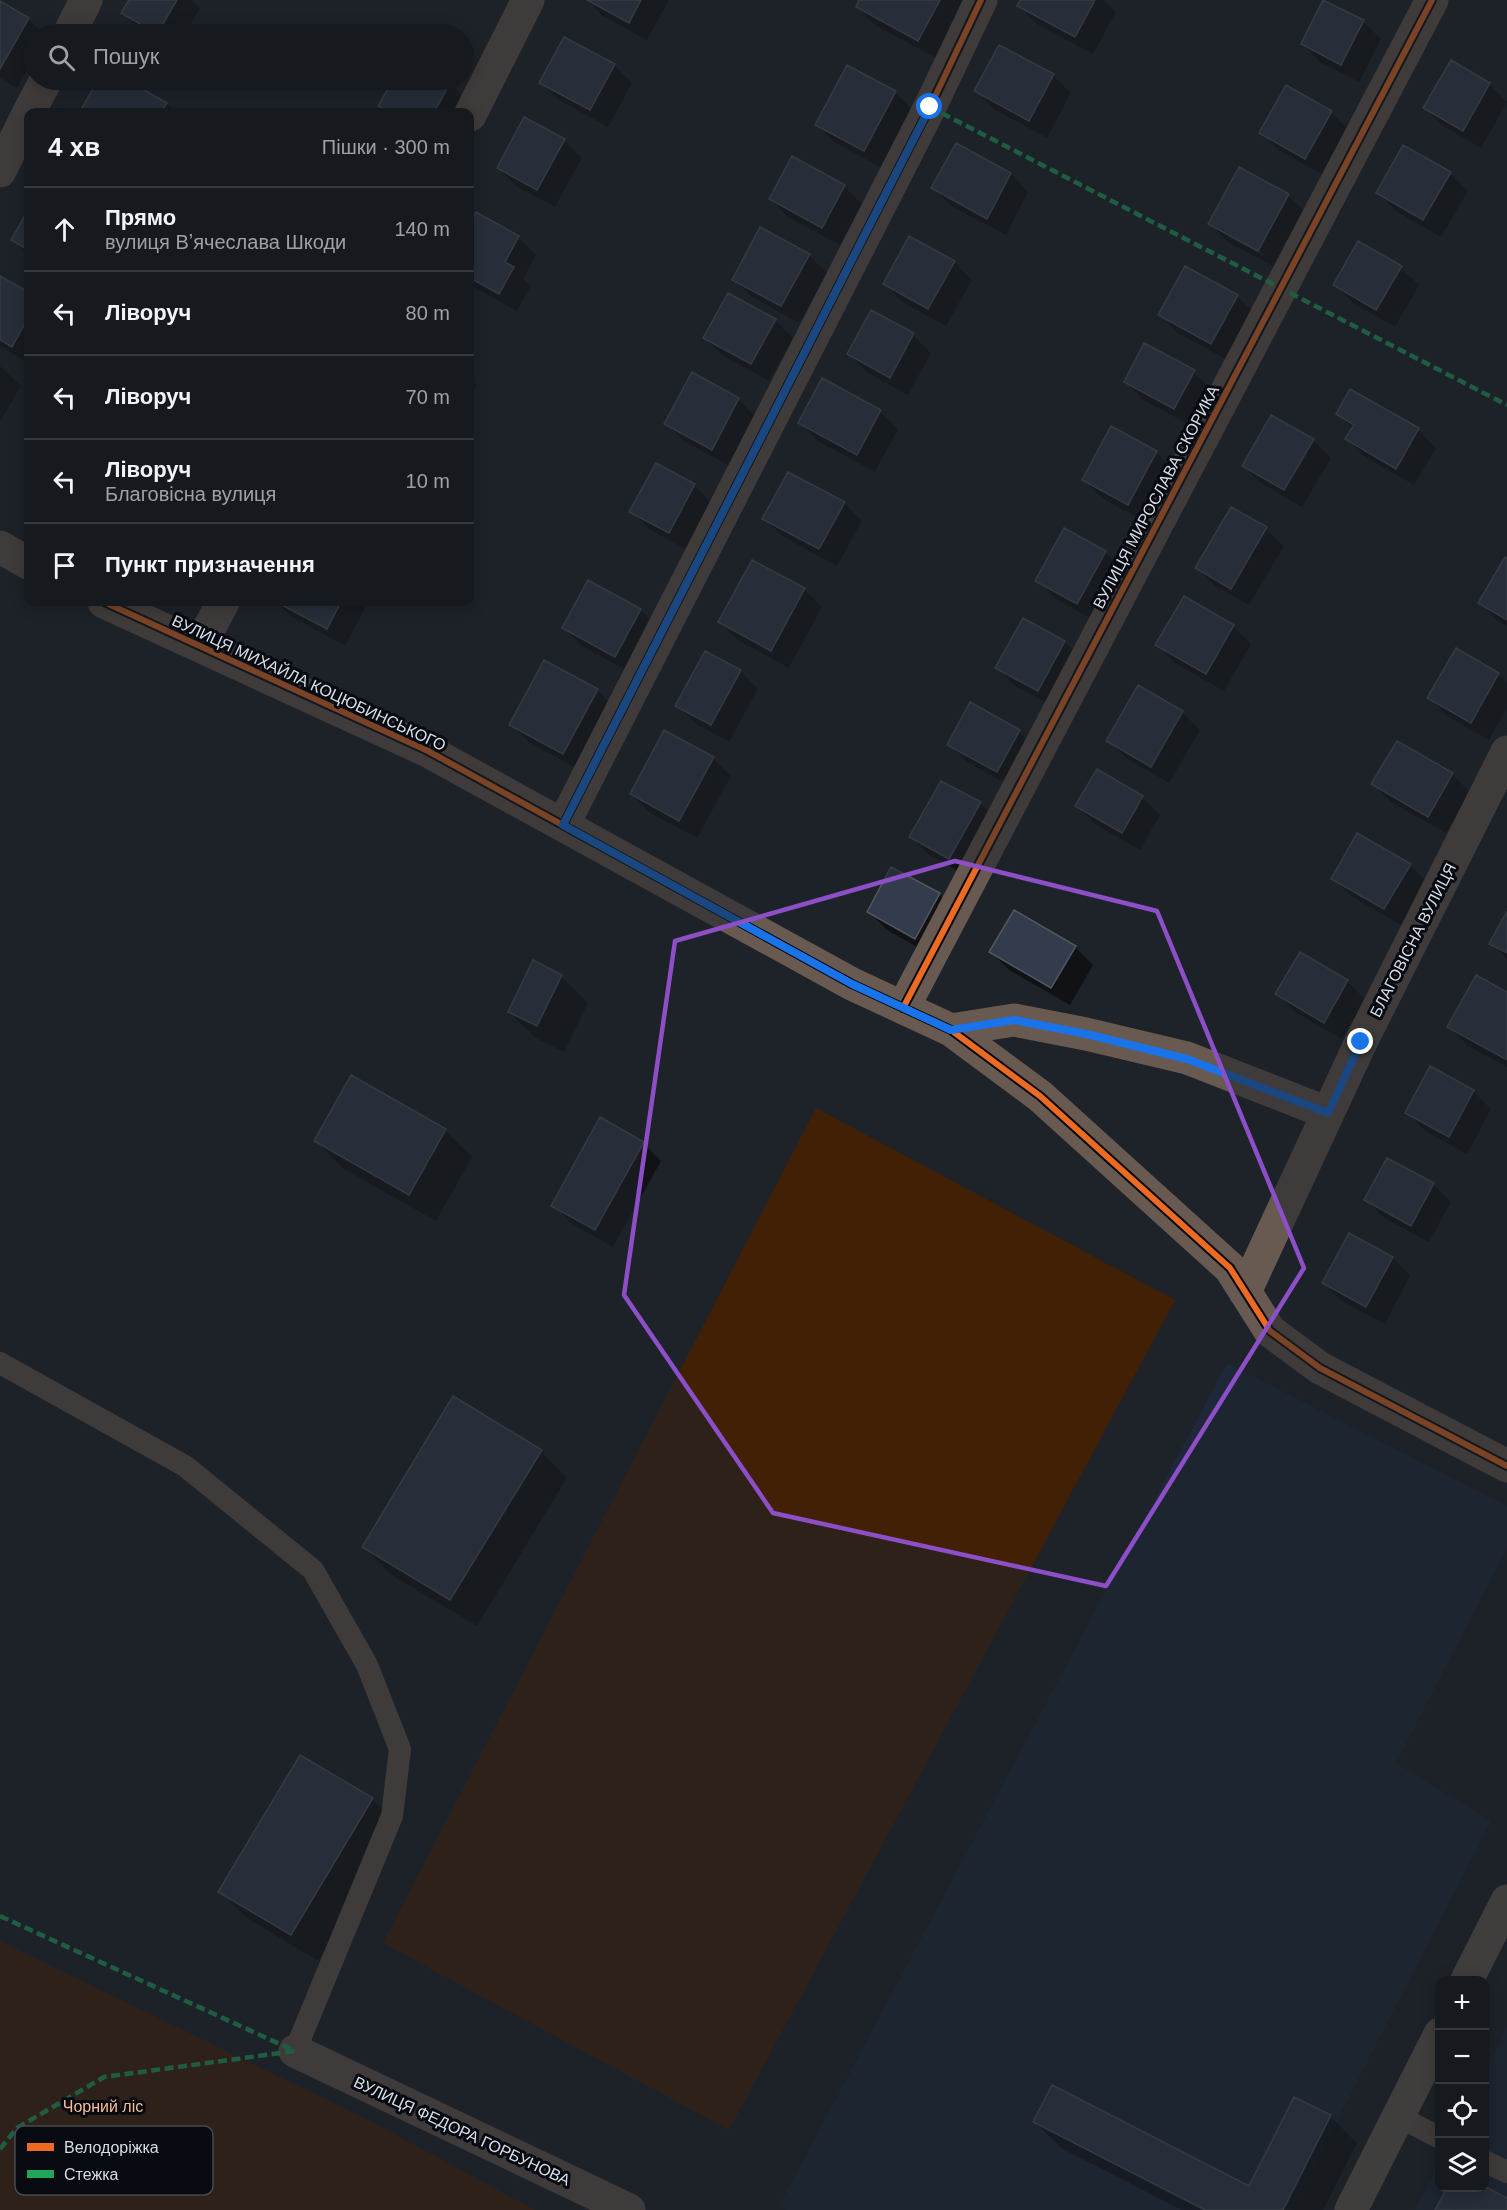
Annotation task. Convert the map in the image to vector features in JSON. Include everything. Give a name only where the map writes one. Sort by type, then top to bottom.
[{"type":"street","points":[[74,24],[86,0]]},
{"type":"street","points":[[474,108],[528,0]]},
{"type":"street","points":[[563,825],[930,107],[981,0]]},
{"type":"street","name":"ВУЛИЦЯ МИРОСЛАВА СКОРИКА","points":[[903,1008],[1432,0]]},
{"type":"street","points":[[32,108],[41,90]]},
{"type":"street","points":[[0,171],[24,123]]},
{"type":"street","points":[[0,547],[24,561]]},
{"type":"street","name":"ВУЛИЦЯ МИХАЙЛА КОЦЮБИНСЬКОГО","points":[[113,606],[428,751],[852,984],[951,1030],[1040,1096],[1230,1268],[1270,1331],[1320,1368],[1507,1466]]},
{"type":"street","points":[[200,646],[221,606]]},
{"type":"street","name":"БЛАГОВІСНА ВУЛИЦЯ","points":[[1245,1292],[1361,1042],[1507,752]]},
{"type":"street","points":[[951,1030],[1014,1020],[1086,1034],[1187,1059],[1328,1113]]},
{"type":"street","points":[[1469,1976],[1507,1901]]},
{"type":"street","points":[[1351,2210],[1435,2044]]},
{"type":"street","name":"ВУЛИЦЯ ФЕДОРА ГОРБУНОВА","points":[[295,2051],[630,2210]]},
{"type":"lane","points":[[0,1363],[185,1466],[313,1570],[367,1665],[400,1749],[392,1816],[295,2051]]},
{"type":"lane","points":[[1398,2116],[1435,2135]]},
{"type":"lane","points":[[1489,2163],[1507,2172]]},
{"type":"highlighted area","points":[[955,861],[1157,911],[1304,1268],[1106,1586],[773,1513],[624,1295],[675,941]]},
{"type":"shaded area","points":[[1227,1363],[1507,1506],[1507,1548],[1396,1763],[1491,1821],[1291,2210],[786,2210],[779,2206]]},
{"type":"shaded area","points":[[1507,2027],[1507,2210],[1415,2210],[1435,2170],[1435,2192],[1489,2192],[1489,2064]]},
{"type":"green space","points":[[816,1108],[1175,1300],[729,2130],[383,1943]]},
{"type":"green space","name":"Чорний ліс","points":[[0,1941],[370,2121],[535,2210],[0,2210]]},
{"type":"building","points":[[129,0],[177,0],[163,24],[140,24],[121,13]]},
{"type":"building","points":[[587,0],[641,0],[629,23]]},
{"type":"building","points":[[859,0],[940,0],[918,41],[856,7]]},
{"type":"building","points":[[1020,0],[1095,0],[1075,37],[1017,6]]},
{"type":"building","points":[[1323,0],[1364,20],[1341,65],[1301,44]]},
{"type":"building","points":[[0,1],[29,18],[0,69]]},
{"type":"building","points":[[564,37],[615,64],[590,110],[539,83]]},
{"type":"building","points":[[999,45],[1054,74],[1029,121],[974,91]]},
{"type":"building","points":[[1451,60],[1490,83],[1463,131],[1423,108]]},
{"type":"building","points":[[847,65],[896,91],[864,151],[815,125]]},
{"type":"building","points":[[1286,85],[1332,111],[1305,159],[1259,133]]},
{"type":"building","points":[[92,90],[144,90],[167,103],[164,108],[82,108]]},
{"type":"building","points":[[387,90],[446,90],[436,108],[381,108],[378,106]]},
{"type":"building","points":[[524,117],[565,139],[537,190],[497,168]]},
{"type":"building","points":[[956,143],[1011,173],[987,219],[931,188]]},
{"type":"building","points":[[1403,145],[1451,172],[1423,220],[1376,193]]},
{"type":"building","points":[[792,156],[845,185],[822,228],[769,199]]},
{"type":"building","points":[[1239,167],[1289,194],[1258,251],[1208,224]]},
{"type":"building","points":[[476,212],[519,236],[505,262],[514,267],[499,294],[474,280],[474,216]]},
{"type":"building","points":[[24,217],[24,248],[11,240]]},
{"type":"building","points":[[760,227],[810,254],[781,306],[732,280]]},
{"type":"building","points":[[909,236],[955,261],[928,309],[883,284]]},
{"type":"building","points":[[1358,241],[1402,266],[1376,310],[1333,285]]},
{"type":"building","points":[[1185,266],[1238,295],[1211,344],[1158,315]]},
{"type":"building","points":[[0,276],[24,290],[24,325],[12,347],[0,340]]},
{"type":"building","points":[[728,293],[776,319],[751,364],[703,338]]},
{"type":"building","points":[[871,310],[914,333],[890,378],[847,354]]},
{"type":"building","points":[[1144,343],[1195,370],[1174,409],[1124,382]]},
{"type":"building","points":[[692,372],[739,398],[712,450],[664,424]]},
{"type":"building","points":[[822,378],[881,410],[857,455],[798,423]]},
{"type":"building","points":[[1350,389],[1419,428],[1396,469],[1345,439],[1354,425],[1336,414]]},
{"type":"building","points":[[1271,415],[1314,439],[1284,490],[1242,466]]},
{"type":"building","points":[[1111,426],[1157,451],[1128,505],[1082,480]]},
{"type":"building","points":[[656,463],[695,484],[669,533],[629,512]]},
{"type":"building","points":[[788,472],[845,502],[819,549],[762,519]]},
{"type":"building","points":[[1231,507],[1267,527],[1231,589],[1195,568]]},
{"type":"building","points":[[1064,528],[1106,551],[1077,604],[1035,581]]},
{"type":"building","points":[[1505,557],[1507,558],[1507,620],[1478,603]]},
{"type":"building","points":[[752,560],[805,588],[771,651],[718,622]]},
{"type":"building","points":[[588,580],[641,609],[615,657],[562,628]]},
{"type":"building","points":[[1184,596],[1234,625],[1206,674],[1155,645]]},
{"type":"building","points":[[284,606],[339,606],[327,629]]},
{"type":"building","points":[[1023,618],[1065,641],[1038,691],[995,668]]},
{"type":"building","points":[[1456,648],[1499,673],[1471,723],[1427,698]]},
{"type":"building","points":[[705,651],[741,670],[711,725],[675,706]]},
{"type":"building","points":[[544,660],[598,689],[563,754],[509,725]]},
{"type":"building","points":[[1138,685],[1183,711],[1151,767],[1106,741]]},
{"type":"building","points":[[970,702],[1020,730],[997,772],[947,745]]},
{"type":"building","points":[[664,730],[714,757],[679,821],[630,794]]},
{"type":"building","points":[[1397,741],[1453,773],[1428,817],[1371,784]]},
{"type":"building","points":[[1097,769],[1143,796],[1122,833],[1075,806]]},
{"type":"building","points":[[941,781],[981,802],[949,859],[909,837]]},
{"type":"building","points":[[1357,833],[1411,864],[1384,909],[1331,879]]},
{"type":"building","points":[[891,867],[940,893],[915,939],[867,912]]},
{"type":"building","points":[[1014,910],[1076,946],[1051,988],[989,952]]},
{"type":"building","points":[[1507,911],[1507,953],[1489,944]]},
{"type":"building","points":[[1300,952],[1348,980],[1324,1023],[1275,994]]},
{"type":"building","points":[[533,960],[562,975],[537,1026],[508,1012]]},
{"type":"building","points":[[1476,975],[1507,992],[1507,1060],[1447,1027]]},
{"type":"building","points":[[1430,1066],[1474,1090],[1449,1137],[1405,1113]]},
{"type":"building","points":[[351,1075],[446,1129],[409,1195],[314,1141]]},
{"type":"building","points":[[600,1117],[644,1142],[595,1230],[551,1206]]},
{"type":"building","points":[[1387,1158],[1434,1183],[1411,1226],[1364,1200]]},
{"type":"building","points":[[1349,1233],[1393,1257],[1366,1307],[1322,1283]]},
{"type":"building","points":[[453,1396],[542,1450],[450,1600],[362,1547]]},
{"type":"building","points":[[300,1755],[373,1798],[291,1935],[218,1892]]},
{"type":"building","points":[[1052,2085],[1249,2186],[1294,2097],[1331,2115],[1283,2210],[1205,2210],[1033,2122]]},
{"type":"building","points":[[1489,2189],[1507,2198],[1507,2210],[1435,2210],[1445,2192],[1489,2192]]},
{"type":"marked path","points":[[930,107],[1507,405]]},
{"type":"marked path","points":[[0,1916],[295,2051]]},
{"type":"marked path","points":[[20,2126],[104,2077],[295,2051]]},
{"type":"marked path","points":[[0,2149],[15,2130]]},
{"type":"cycle path","points":[[563,825],[930,107],[981,0]]},
{"type":"cycle path","points":[[903,1008],[1432,0]]},
{"type":"cycle path","points":[[113,606],[428,751],[852,984],[951,1030],[1040,1096],[1230,1268],[1270,1331],[1320,1368],[1507,1466]]},
{"type":"route","points":[[930,107],[563,825],[852,984],[951,1030],[1014,1020],[1086,1034],[1187,1059],[1328,1113],[1361,1042]]}]
